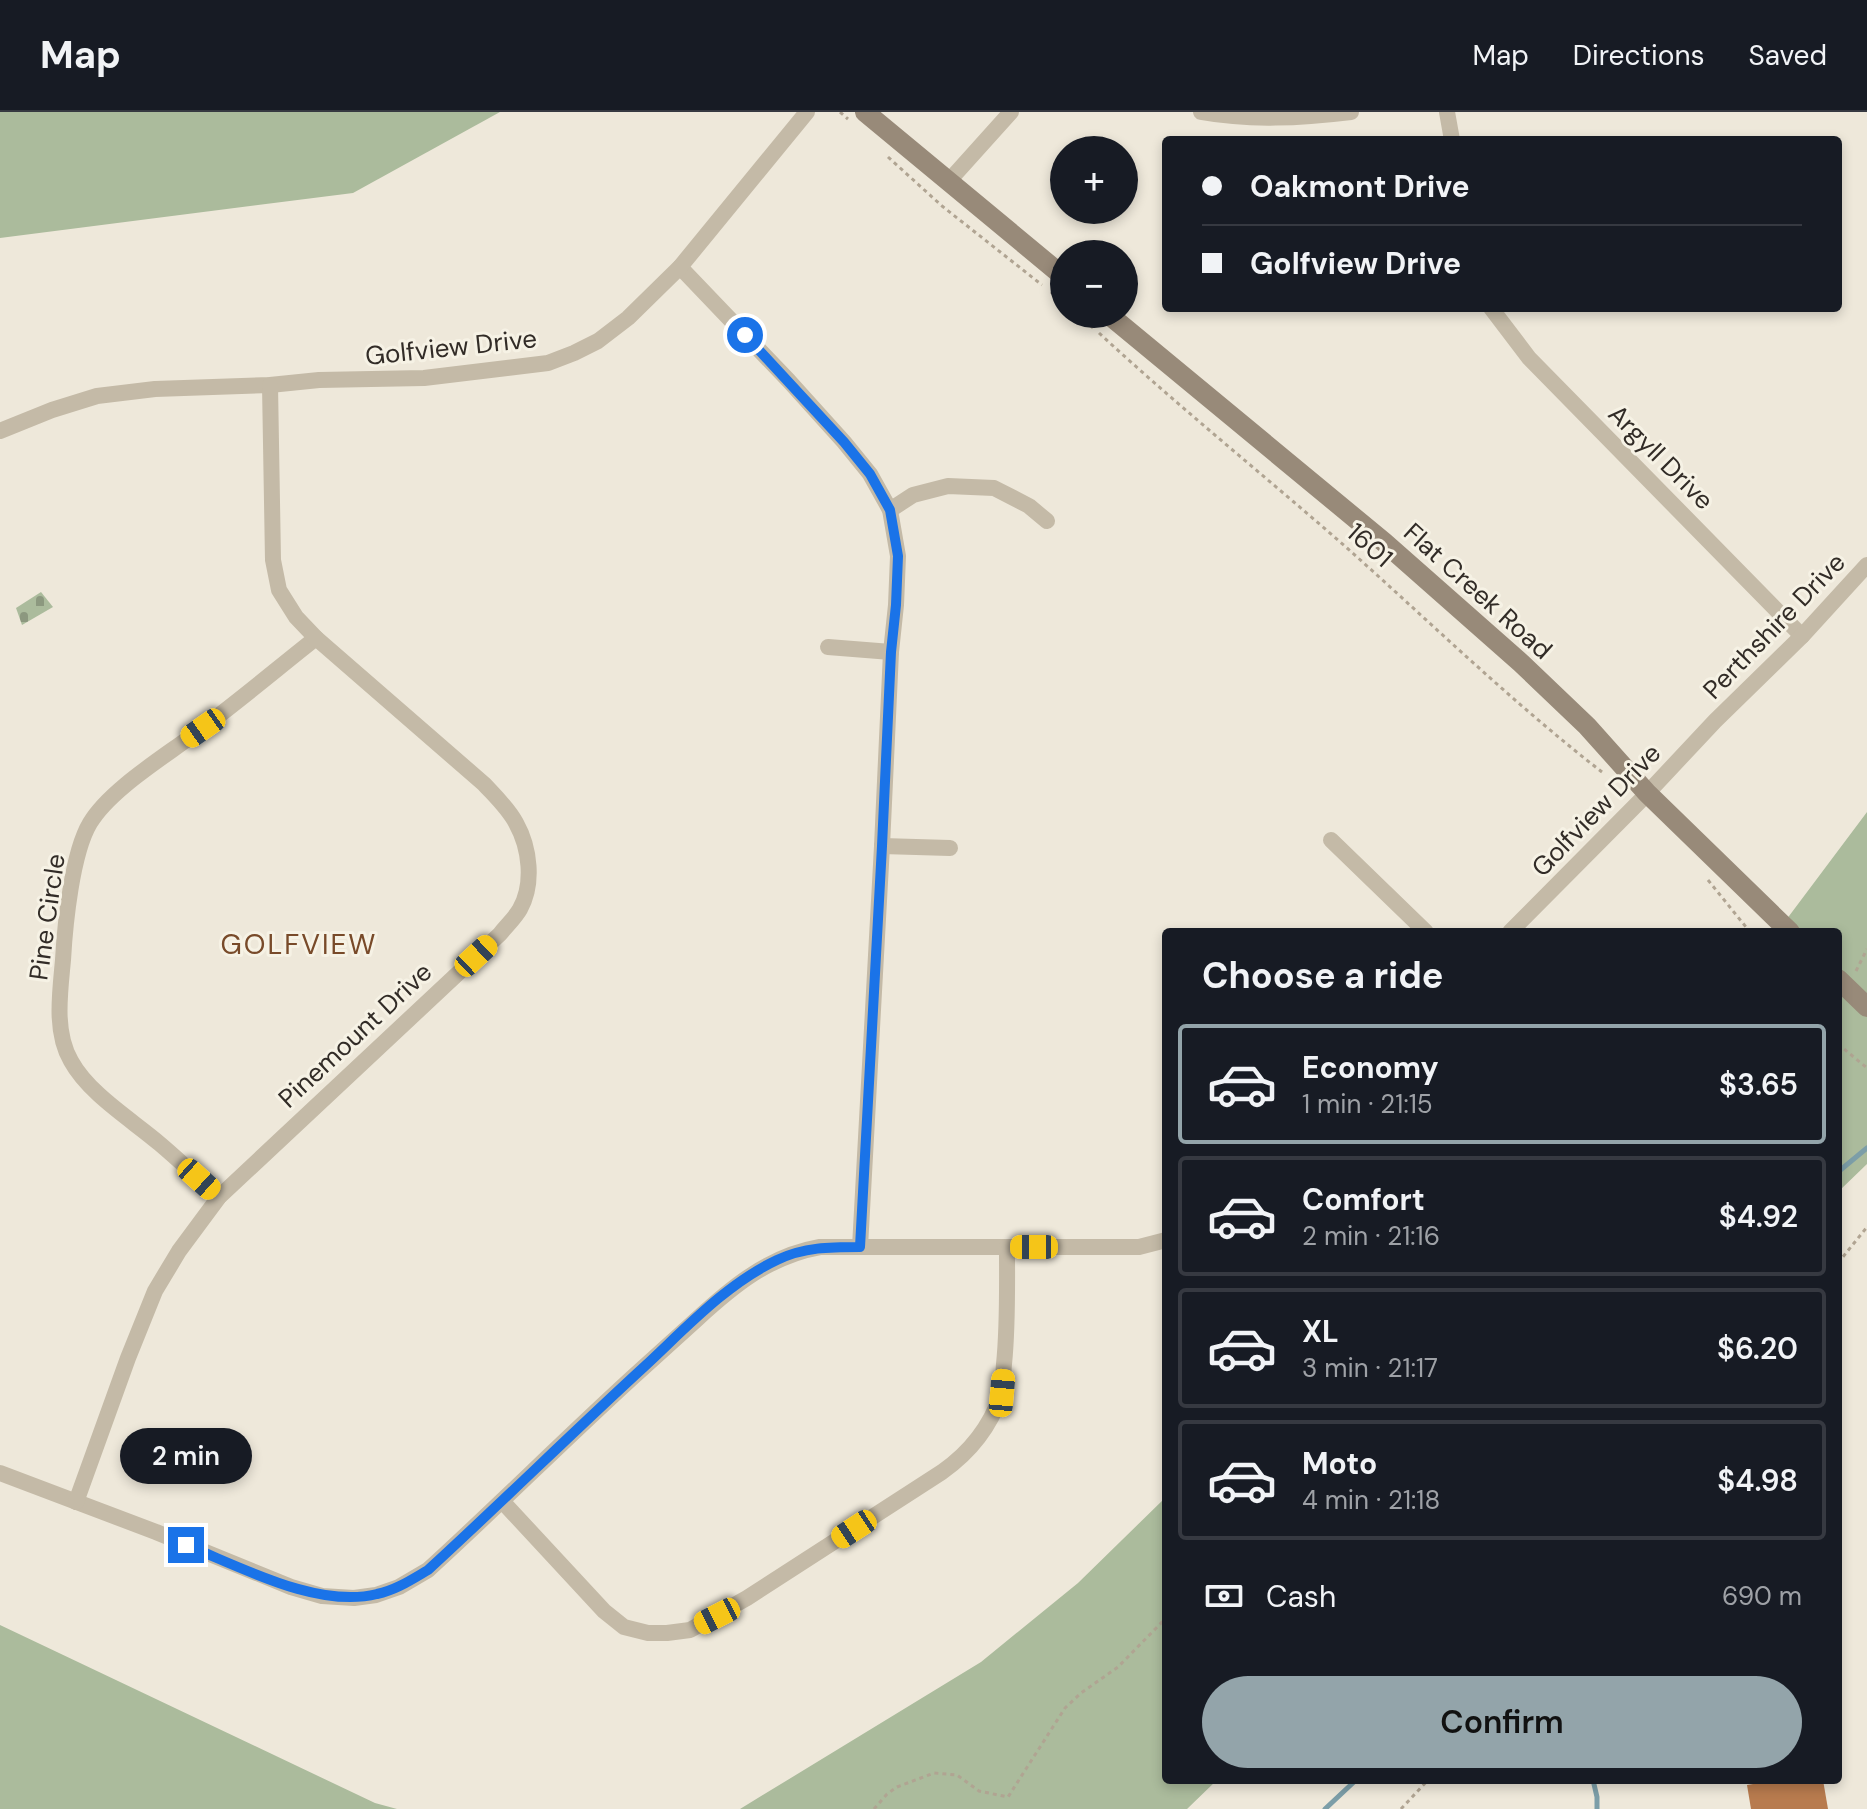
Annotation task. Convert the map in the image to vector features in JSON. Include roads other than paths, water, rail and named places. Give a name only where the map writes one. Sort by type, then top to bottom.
[{"type":"street","name":"Golfview Drive","points":[[0,431],[97,396],[155,389],[424,378],[548,363],[574,353],[598,341],[628,318],[680,267],[807,112]]},
{"type":"street","points":[[948,182],[1011,112]]},
{"type":"street","points":[[1201,112],[1231,118],[1351,112]]},
{"type":"street","points":[[1447,112],[1451,136]]},
{"type":"street","points":[[860,119],[948,182],[1050,266]]},
{"type":"street","points":[[680,267],[844,442],[870,474],[890,510],[898,556],[860,1247]]},
{"type":"street","name":"Argyll Drive","points":[[1493,312],[1529,358],[1802,636]]},
{"type":"street","name":"Flat Creek Road","points":[[1125,328],[1385,543],[1521,663],[1587,726],[1647,793],[1786,928]]},
{"type":"street","name":"Pinemount Drive","points":[[76,1502],[155,1291],[179,1251],[219,1197],[500,934],[520,909],[529,883],[527,850],[517,824],[503,805],[484,784],[316,638],[296,617],[279,590],[273,560],[270,385]]},
{"type":"street","points":[[890,510],[913,495],[948,486],[994,488],[1029,506],[1047,521]]},
{"type":"street","name":"Perthshire Drive","points":[[1715,721],[1802,636],[1867,565]]},
{"type":"street","name":"Pine Circle","points":[[219,1197],[85,1080],[72,1063],[62,1041],[60,994],[65,929],[74,876],[81,842],[106,803],[316,638]]},
{"type":"street","points":[[828,647],[891,652]]},
{"type":"street","name":"Golfview Drive","points":[[1514,928],[1715,721]]},
{"type":"street","points":[[1331,840],[1422,928]]},
{"type":"street","points":[[882,846],[950,848]]},
{"type":"street","points":[[1842,983],[1867,1007]]},
{"type":"street","points":[[0,1473],[291,1587],[322,1596],[354,1598],[376,1595],[399,1587],[428,1570],[720,1298],[744,1279],[780,1258],[820,1247],[1139,1247],[1162,1241]]},
{"type":"street","points":[[502,1501],[604,1611],[624,1627],[648,1633],[690,1630],[747,1598],[942,1472],[973,1446],[1002,1393],[1006,1347],[1007,1247]]},
{"type":"waterway","points":[[1842,1169],[1867,1148]]},
{"type":"waterway","points":[[1325,1809],[1352,1784]]},
{"type":"waterway","points":[[1594,1784],[1597,1809]]},
{"type":"district","name":"GOLFVIEW","points":[[299,944]]}]
